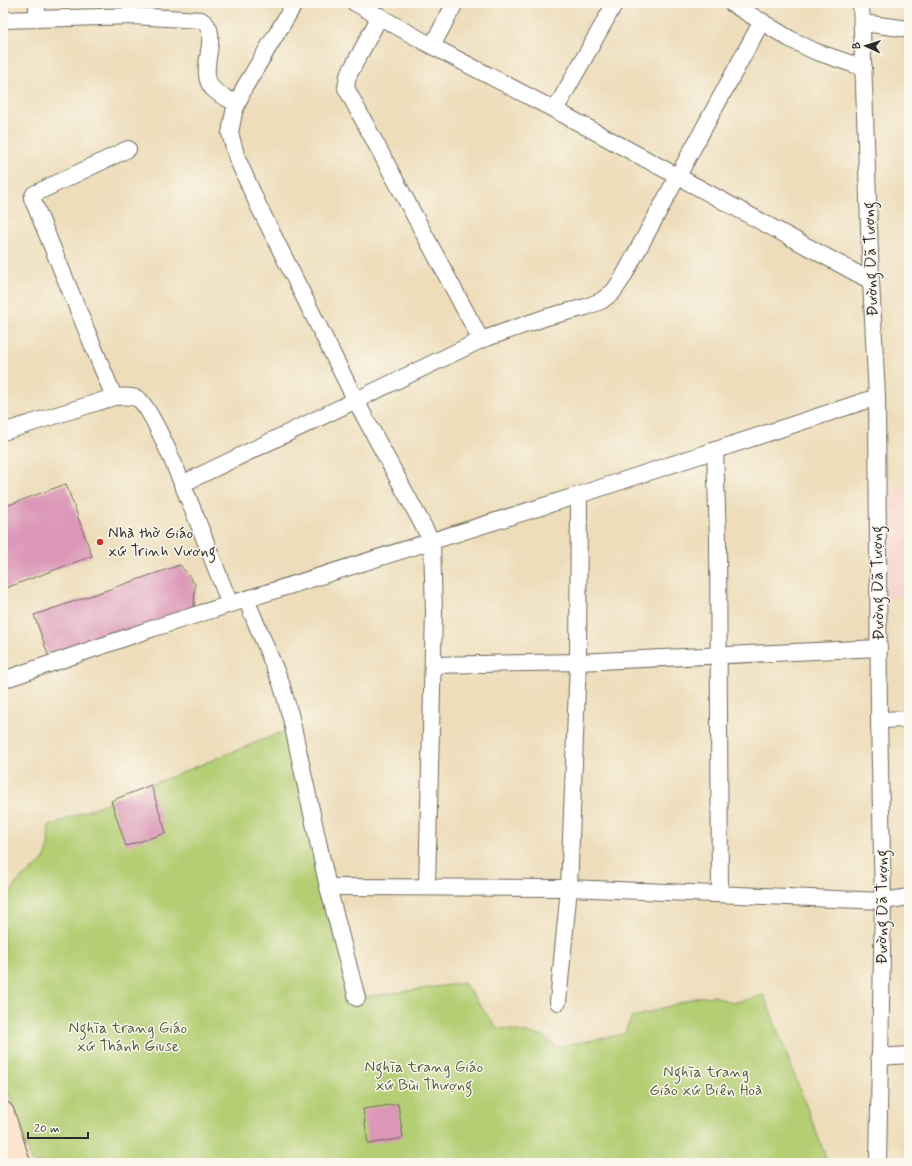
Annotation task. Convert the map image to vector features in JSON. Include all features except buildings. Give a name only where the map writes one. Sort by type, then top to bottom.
[{"type":"street","points":[[295,3],[244,88],[234,112],[230,133],[237,158],[356,401],[432,542],[433,665],[427,886]]},
{"type":"street","points":[[355,3],[432,46],[677,175],[871,281]]},
{"type":"street","points":[[432,46],[455,3]]},
{"type":"street","points":[[555,110],[615,3]]},
{"type":"street","points":[[731,3],[814,52],[864,68]]},
{"type":"street","name":"Đường Dã Tượng","points":[[861,3],[863,23],[871,281],[878,397],[879,720],[883,901],[878,1163]]},
{"type":"street","points":[[3,20],[37,10],[134,10],[201,20],[208,24],[211,31],[207,69],[208,79],[213,89],[237,104]]},
{"type":"street","points":[[380,16],[348,76],[346,88],[481,340]]},
{"type":"street","points":[[182,484],[481,340],[547,317],[586,307],[601,301],[613,292],[622,279],[677,175],[762,21]]},
{"type":"street","points":[[863,23],[909,29]]},
{"type":"street","points":[[114,397],[32,198],[34,194],[128,149]]},
{"type":"street","points":[[3,432],[114,397],[126,396],[138,399],[151,416],[182,484],[230,604]]},
{"type":"street","points":[[3,680],[154,628],[578,496],[878,397]]},
{"type":"street","points":[[715,450],[719,655],[720,894]]},
{"type":"street","points":[[558,1002],[569,888],[578,662],[578,496]]},
{"type":"street","points":[[246,599],[281,683],[291,718],[328,887],[357,998]]},
{"type":"street","points":[[433,665],[578,662],[879,648]]},
{"type":"street","points":[[879,720],[909,719]]},
{"type":"street","points":[[328,887],[427,886],[569,888],[883,901],[909,897]]},
{"type":"street","points":[[879,1057],[909,1055]]},
{"type":"street","points":[[3,1113],[19,1163]]},
{"type":"shaded area","points":[[909,490],[909,594],[885,598],[885,491]]},
{"type":"green space","points":[[287,730],[357,998],[464,983],[496,1027],[544,1036],[556,1047],[624,1034],[631,1018],[698,997],[715,996],[732,1003],[764,995],[828,1163],[32,1163],[3,1075],[3,894],[12,891],[19,880],[39,865],[43,860],[48,848],[49,826]]},
{"type":"place","name":"Nhà thờ Giáo xứ Trinh Vương","points":[[100,542]]},
{"type":"park label","name":"Nghĩa trang Giáo xứ Thánh Giuse","points":[[128,1037]]},
{"type":"park label","name":"Nghĩa trang Giáo xứ Bùi Thượng","points":[[424,1076]]},
{"type":"park label","name":"Nghĩa trang Giáo xứ Biên Hoà","points":[[706,1081]]}]
